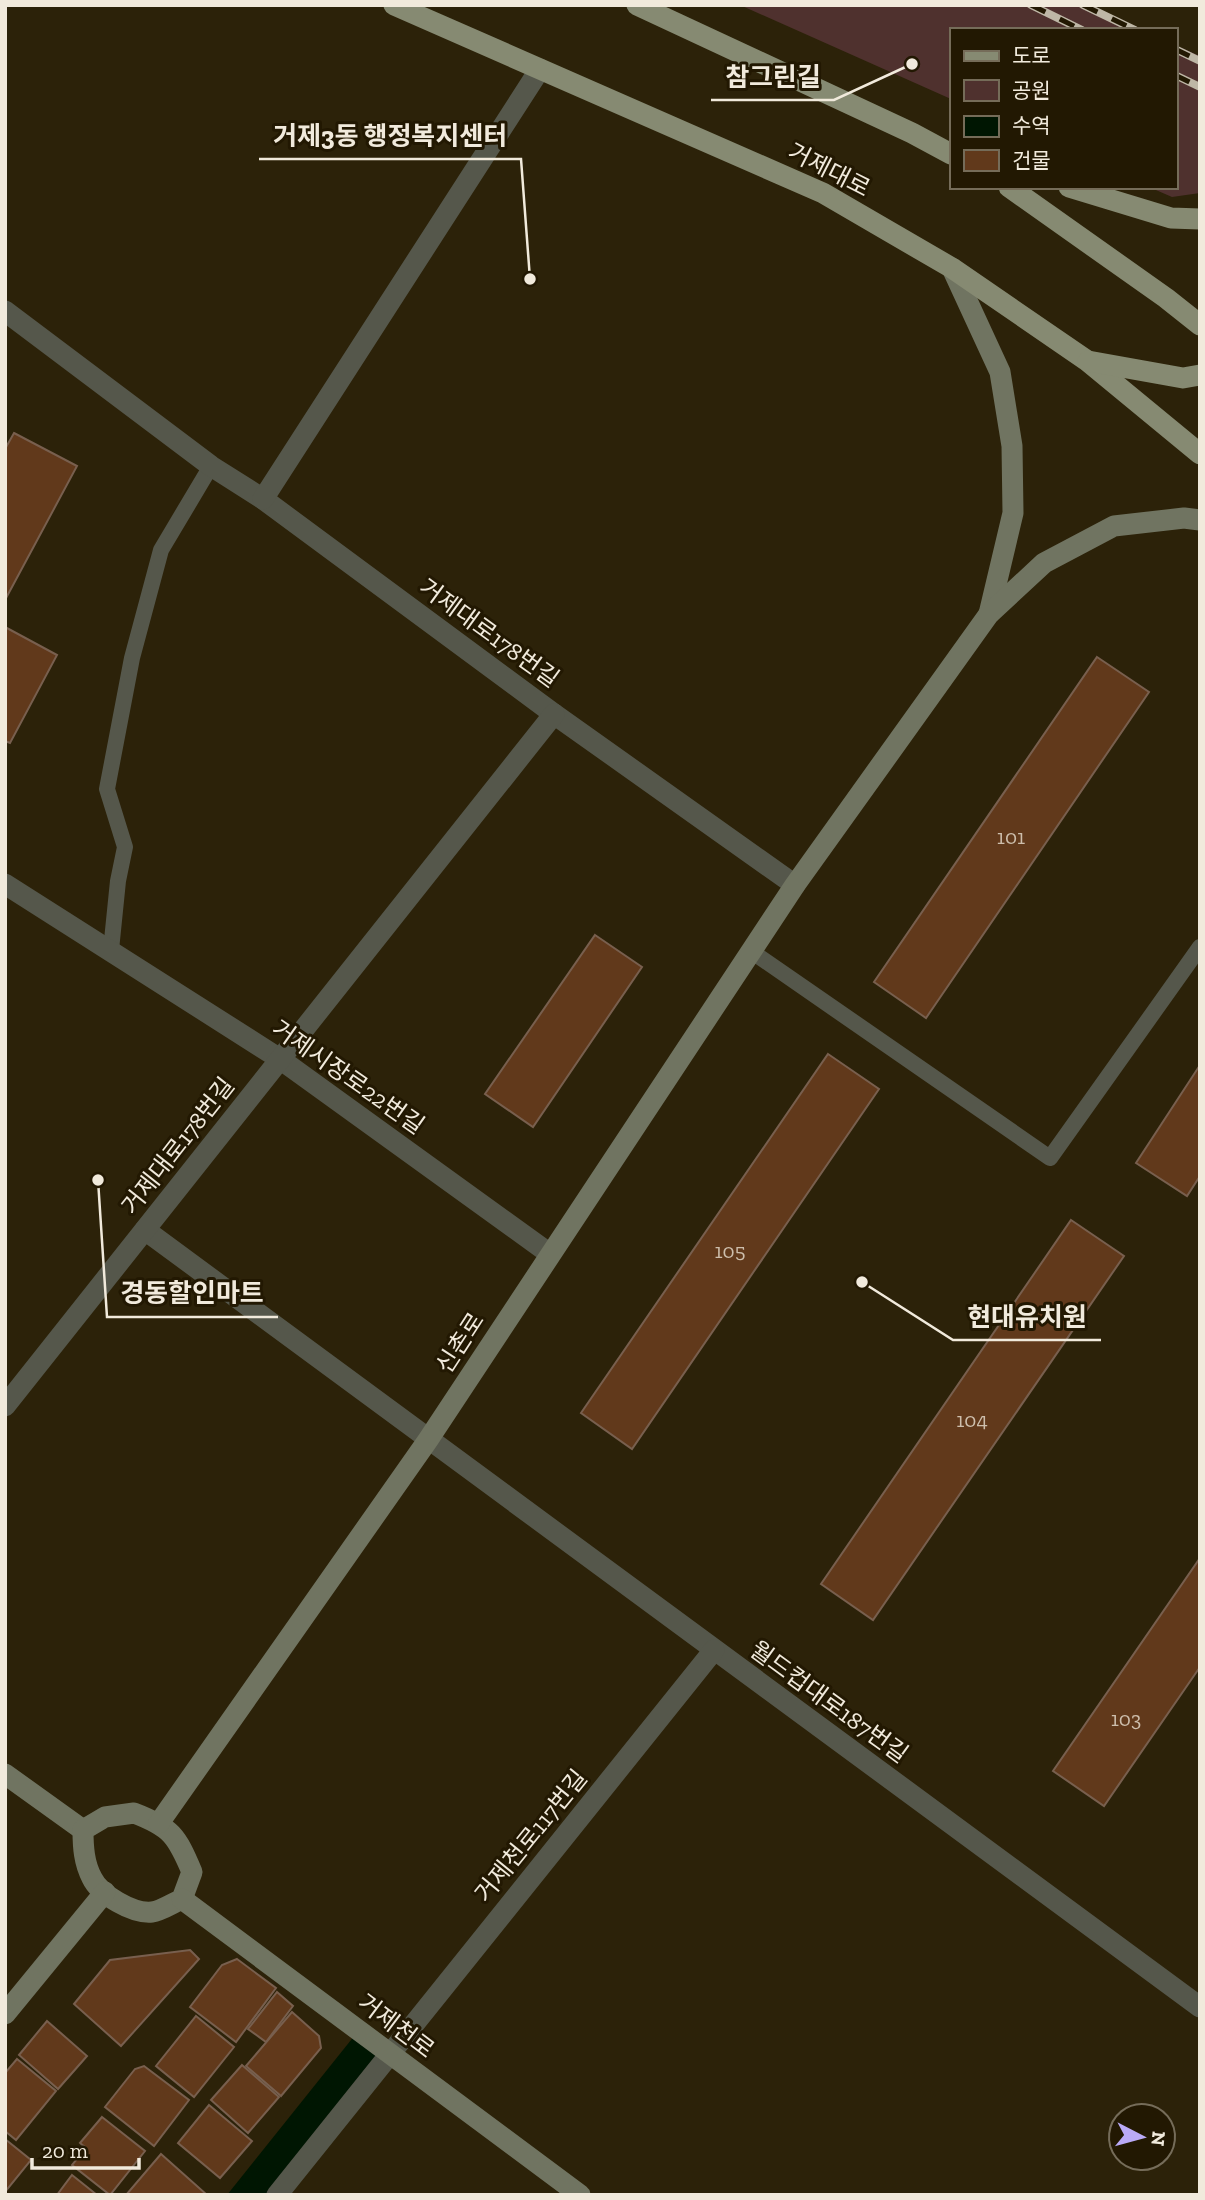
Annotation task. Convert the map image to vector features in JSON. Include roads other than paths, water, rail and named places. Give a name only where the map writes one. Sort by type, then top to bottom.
[{"type":"main road","name":"거제대로","points":[[394,5],[823,193],[952,268],[1086,360],[1200,454]]},
{"type":"main road","points":[[637,5],[912,133],[950,153]]},
{"type":"main road","points":[[1012,189],[1200,325]]},
{"type":"main road","points":[[1076,189],[1171,218],[1200,219]]},
{"type":"main road","points":[[952,268],[1000,372],[1012,446],[1013,513],[989,614]]},
{"type":"main road","points":[[1086,360],[1183,378],[1200,375]]},
{"type":"main road","points":[[989,614],[1044,563],[1114,526],[1184,518],[1200,520]]},
{"type":"main road","name":"신촌로","points":[[159,1823],[428,1440],[795,885],[989,614]]},
{"type":"main road","points":[[5,1774],[83,1830]]},
{"type":"main road","points":[[134,1813],[159,1823],[179,1842],[192,1872],[182,1899],[152,1912],[122,1906],[92,1881],[83,1853],[83,1830],[104,1816],[134,1813]]},
{"type":"main road","points":[[5,2014],[105,1892]]},
{"type":"main road","name":"거제천로","points":[[182,1899],[580,2195]]},
{"type":"street","points":[[263,499],[540,69]]},
{"type":"street","name":"거제대로178번길","points":[[5,311],[211,466],[263,499],[554,714],[145,1230],[14,1379],[5,1406]]},
{"type":"street","points":[[554,714],[795,885]]},
{"type":"street","name":"거제시장로22번길","points":[[5,884],[280,1059],[550,1254]]},
{"type":"street","name":"월드컵대로187번길","points":[[145,1230],[1200,2007]]},
{"type":"street","name":"거제천로117번길","points":[[276,2195],[714,1650]]},
{"type":"lane","points":[[111,950],[124,846],[107,789],[132,658],[161,550],[211,466]]},
{"type":"lane","points":[[751,951],[1050,1158],[1200,947]]},
{"type":"water","points":[[355,2035],[391,2066],[282,2195],[227,2195]]},
{"type":"railway","points":[[1031,5],[1078,28]]},
{"type":"railway","points":[[1083,5],[1131,28]]},
{"type":"railway","points":[[1177,50],[1200,61]]},
{"type":"railway","points":[[1177,76],[1200,87]]},
{"type":"place","name":"참그린길","points":[[912,64]]},
{"type":"place","name":"거제3동 행정복지센터","points":[[530,279]]},
{"type":"place","name":"경동할인마트","points":[[98,1180]]},
{"type":"place","name":"현대유치원","points":[[862,1282]]}]
